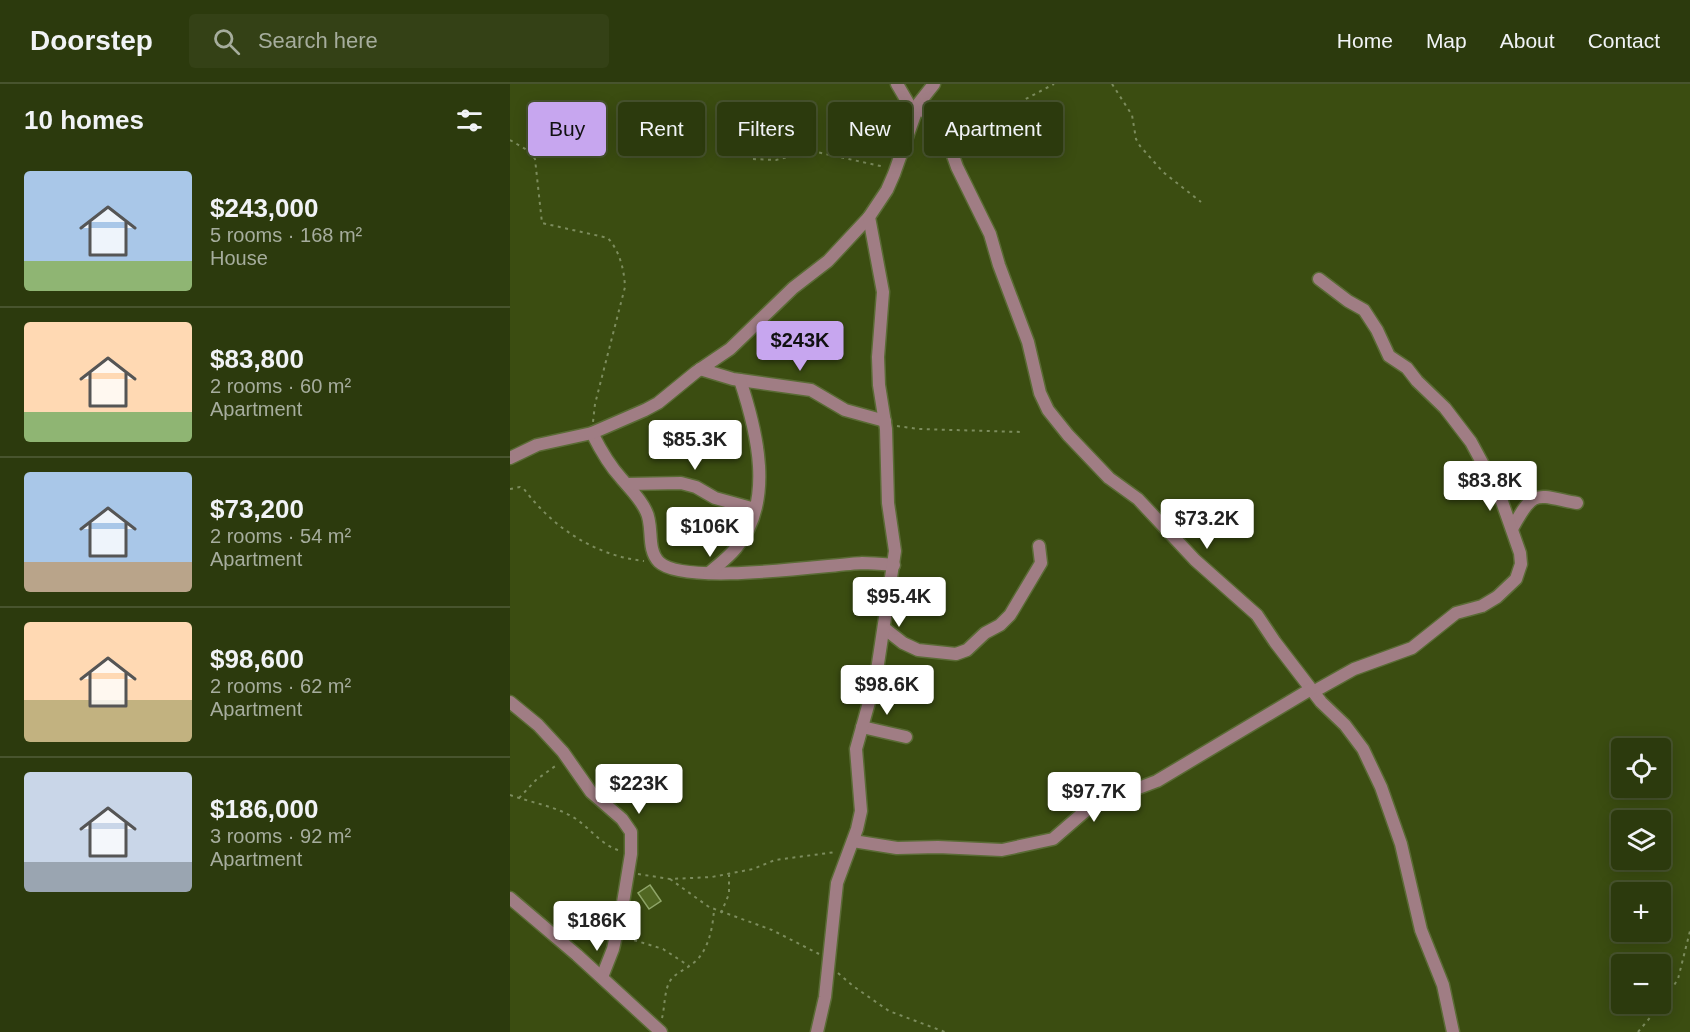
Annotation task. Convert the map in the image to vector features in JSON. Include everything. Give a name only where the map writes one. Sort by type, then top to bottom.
[{"type":"street","points":[[897,84],[915,111]]},
{"type":"street","points":[[510,458],[537,445],[592,433],[658,403],[700,369],[730,349],[794,288],[828,261],[869,217],[887,190],[894,174],[915,111],[934,84]]},
{"type":"street","points":[[915,111],[928,111],[938,117],[942,124],[954,159],[990,234],[1028,342],[1040,393],[1048,410],[1101,471],[1138,499],[1195,560],[1257,615],[1312,691],[1345,725],[1363,749],[1381,787],[1401,844],[1421,930],[1443,985],[1453,1032]]},
{"type":"street","points":[[817,1032],[825,997],[837,883],[852,845],[861,811],[861,787],[855,757],[876,677],[894,565],[894,537],[888,503],[885,422],[879,385],[878,357],[884,309],[883,291],[869,217]]},
{"type":"street","points":[[852,845],[1002,850],[1053,839],[1092,806],[1157,781],[1354,669],[1412,648],[1456,612],[1482,606],[1509,588],[1516,579],[1521,564],[1520,553],[1500,496],[1471,442],[1456,421],[1407,368],[1389,356],[1377,330],[1364,310],[1348,302],[1319,279]]},
{"type":"street","points":[[700,369],[740,380],[811,390],[845,410],[885,422]]},
{"type":"street","points":[[709,573],[737,547],[747,531],[755,509],[759,487],[756,433],[740,380]]},
{"type":"street","points":[[592,433],[604,454],[646,509],[651,521],[651,542],[659,563],[681,570],[709,573],[757,573],[864,563],[894,565]]},
{"type":"street","points":[[627,484],[681,483],[696,487],[715,498],[755,509]]},
{"type":"street","points":[[1512,529],[1523,508],[1536,497],[1546,495],[1577,503]]},
{"type":"street","points":[[884,628],[903,643],[918,650],[956,654],[967,650],[985,633],[1000,625],[1010,615],[1041,563],[1039,546]]},
{"type":"street","points":[[510,702],[538,725],[567,757],[591,792],[628,826],[632,840],[628,872],[616,934],[602,977]]},
{"type":"street","points":[[862,727],[906,737]]},
{"type":"street","points":[[510,898],[602,977],[660,1031]]},
{"type":"path","points":[[954,159],[1020,102],[1054,84]]},
{"type":"path","points":[[1112,84],[1132,115],[1136,139],[1140,146],[1163,172],[1201,202]]},
{"type":"path","points":[[510,140],[529,151],[536,159],[542,223],[608,238],[620,256],[625,287],[595,404],[592,433]]},
{"type":"path","points":[[753,159],[776,160],[805,152],[819,152],[879,164],[894,174]]},
{"type":"path","points":[[885,422],[919,429],[1022,432]]},
{"type":"path","points":[[510,489],[516,487],[524,489],[559,526],[586,543],[632,560],[659,563]]},
{"type":"path","points":[[519,798],[536,780],[567,757]]},
{"type":"path","points":[[510,795],[566,813],[586,826],[608,846],[631,854]]},
{"type":"path","points":[[628,872],[670,879],[729,875],[775,860],[815,856],[852,845]]},
{"type":"path","points":[[722,913],[729,894],[729,875]]},
{"type":"path","points":[[670,879],[714,909],[772,930],[829,963],[889,1011],[945,1032]]},
{"type":"path","points":[[660,1031],[669,982],[694,963],[704,948],[713,922],[714,909]]},
{"type":"path","points":[[1638,1032],[1664,1001],[1678,979],[1690,931]]},
{"type":"path","points":[[616,934],[663,949],[689,966]]},
{"type":"building","points":[[650,885],[661,901],[649,909],[638,893]]}]
